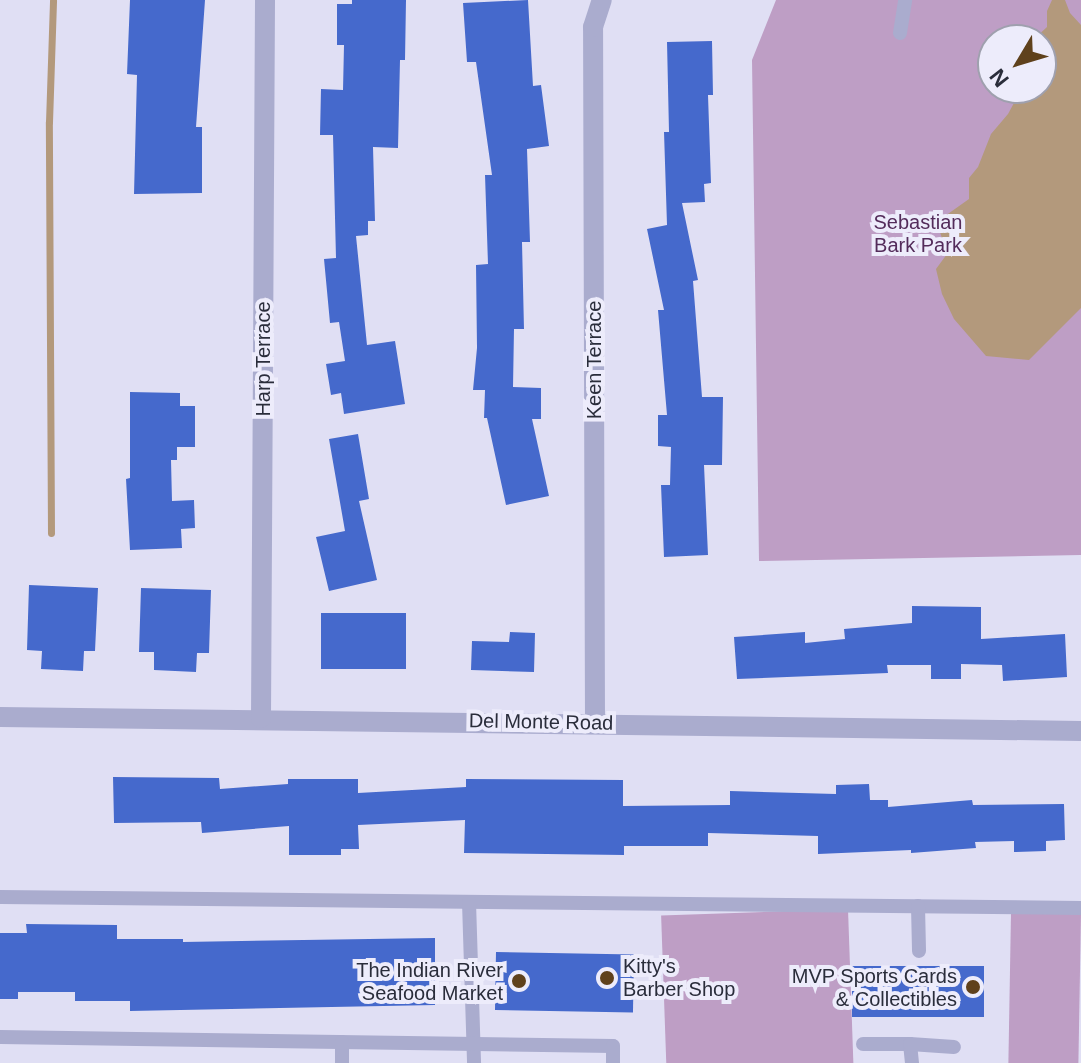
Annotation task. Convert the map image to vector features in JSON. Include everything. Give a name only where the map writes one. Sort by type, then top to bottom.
[{"type":"street","name":"Harp Terrace","points":[[261,718],[265,0]]},
{"type":"street","name":"Keen Terrace","points":[[595,722],[593,27],[602,0]]},
{"type":"street","name":"Del Monte Road","points":[[0,717],[595,722],[1081,731]]},
{"type":"lane","points":[[900,33],[905,0]]},
{"type":"lane","points":[[0,897],[1081,908]]},
{"type":"lane","points":[[469,902],[474,1063]]},
{"type":"lane","points":[[918,906],[919,951]]},
{"type":"lane","points":[[0,1037],[613,1046],[613,1063]]},
{"type":"lane","points":[[342,1042],[342,1063]]},
{"type":"lane","points":[[863,1044],[954,1047]]},
{"type":"lane","points":[[910,1044],[912,1063]]},
{"type":"green space","name":"Sebastian Bark Park","points":[[776,0],[1081,0],[1081,555],[759,561],[752,60]]},
{"type":"green space","points":[[848,909],[853,1063],[666,1063],[661,916]]},
{"type":"green space","points":[[1011,913],[1081,914],[1078,1063],[1008,1063]]},
{"type":"shaded area","points":[[1052,0],[1065,0],[1070,13],[1081,25],[1081,308],[1029,360],[986,356],[954,319],[942,294],[936,269],[947,254],[940,232],[945,216],[969,199],[969,178],[978,167],[991,134],[1013,104],[1057,104],[1057,24],[1047,24],[1047,11]]},
{"type":"building","points":[[130,0],[205,0],[196,127],[202,127],[202,193],[134,194],[137,75],[127,74]]},
{"type":"building","points":[[352,0],[406,0],[405,60],[400,60],[398,148],[373,147],[375,221],[368,221],[368,235],[356,236],[367,345],[395,341],[405,404],[344,414],[341,393],[331,395],[326,364],[345,361],[339,322],[330,323],[324,259],[336,258],[333,135],[320,135],[321,89],[343,90],[344,45],[337,45],[337,4],[352,4]]},
{"type":"building","points":[[528,0],[533,86],[541,85],[549,146],[527,149],[530,242],[522,242],[524,329],[514,329],[513,387],[541,388],[541,419],[532,419],[549,496],[506,505],[487,418],[484,418],[485,390],[473,390],[477,348],[476,265],[488,264],[485,175],[492,175],[476,62],[467,62],[463,3]]},
{"type":"building","points":[[712,41],[713,95],[708,95],[711,183],[704,184],[705,202],[682,203],[698,280],[693,281],[702,397],[723,397],[722,465],[704,465],[708,555],[664,557],[661,485],[670,485],[671,447],[658,446],[658,415],[667,415],[658,310],[664,310],[647,229],[667,225],[664,132],[669,132],[667,42]]},
{"type":"building","points":[[130,392],[180,393],[180,406],[195,406],[195,447],[177,447],[177,460],[171,460],[172,501],[194,500],[195,528],[181,529],[182,548],[130,550],[126,479],[130,478]]},
{"type":"building","points":[[358,434],[369,499],[359,501],[377,580],[329,591],[316,537],[345,531],[329,439]]},
{"type":"building","points":[[29,585],[98,588],[95,651],[84,651],[83,671],[41,669],[42,651],[27,650]]},
{"type":"building","points":[[141,588],[211,590],[209,653],[197,653],[196,672],[154,670],[154,652],[139,652]]},
{"type":"building","points":[[912,606],[981,607],[981,639],[1065,634],[1067,677],[1003,681],[1002,665],[961,664],[961,679],[931,679],[931,665],[887,665],[888,673],[737,679],[734,637],[805,632],[805,643],[845,639],[844,629],[912,623]]},
{"type":"building","points":[[321,613],[406,613],[406,669],[321,669]]},
{"type":"building","points":[[510,632],[535,633],[534,672],[471,670],[472,641],[509,642]]},
{"type":"building","points":[[113,777],[219,778],[220,789],[288,784],[288,779],[358,779],[358,793],[466,787],[466,779],[623,780],[623,806],[730,805],[730,791],[836,794],[836,785],[869,784],[870,800],[888,800],[888,807],[972,800],[973,805],[1064,804],[1065,840],[1046,841],[1046,851],[1014,852],[1014,841],[975,842],[976,848],[911,853],[911,850],[818,854],[818,836],[708,833],[708,846],[624,846],[624,855],[464,853],[465,820],[358,825],[359,849],[341,849],[341,855],[289,855],[289,826],[202,833],[201,822],[114,823]]},
{"type":"building","points":[[26,924],[117,925],[117,939],[183,939],[183,942],[435,938],[435,1005],[130,1011],[130,1001],[75,1001],[75,992],[18,992],[18,999],[0,999],[0,933],[27,933]]},
{"type":"building","points":[[496,952],[634,954],[633,1012],[495,1010]]},
{"type":"building","points":[[852,966],[984,966],[984,1017],[852,1017]]},
{"type":"waterway","points":[[51,533],[49,122],[53,0]]},
{"type":"place","name":"Kitty's Barber Shop","points":[[607,978]]},
{"type":"place","name":"The Indian River Seafood Market","points":[[519,981]]},
{"type":"place","name":"MVP Sports Cards & Collectibles","points":[[973,987]]}]
